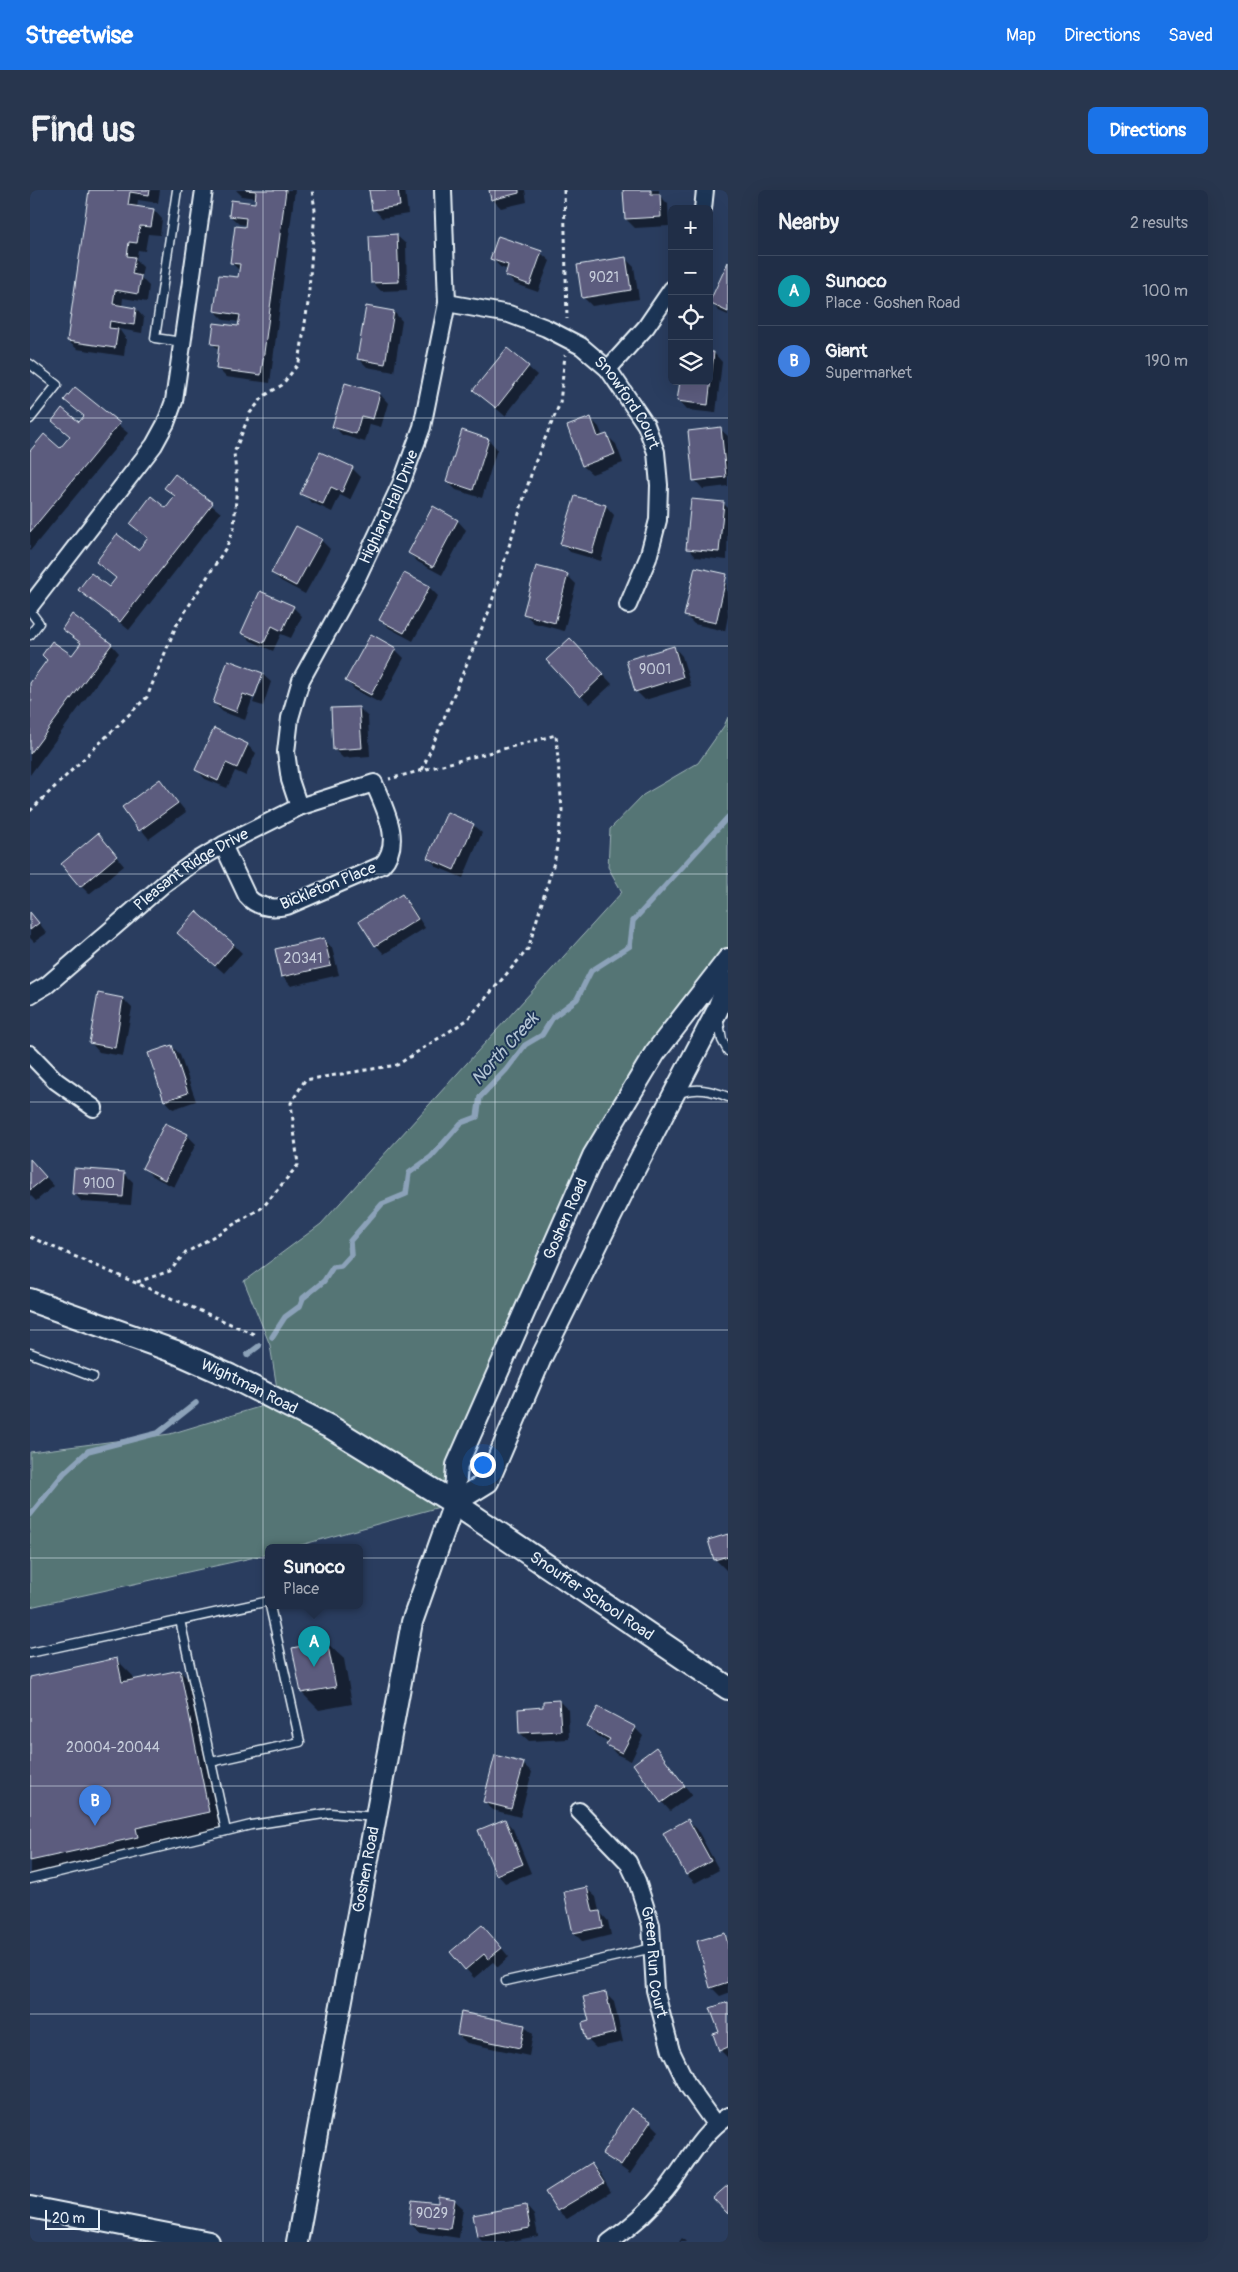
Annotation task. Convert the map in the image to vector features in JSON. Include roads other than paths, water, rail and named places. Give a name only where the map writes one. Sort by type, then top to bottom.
[{"type":"main road","name":"Wightman Road","points":[[30,1300],[176,1352],[230,1376],[332,1428],[454,1503]]},
{"type":"main road","name":"Snouffer School Road","points":[[454,1503],[728,1688]]},
{"type":"street","points":[[30,606],[154,445],[166,423],[174,401],[204,190]]},
{"type":"street","name":"Highland Hall Drive","points":[[299,808],[290,780],[286,752],[290,718],[299,688],[355,582],[401,484],[422,427],[447,304],[443,190]]},
{"type":"street","points":[[703,205],[705,190]]},
{"type":"street","points":[[608,369],[646,327],[668,295]]},
{"type":"street","name":"Snowford Court","points":[[447,304],[509,314],[546,328],[581,346],[608,369],[646,425],[656,452],[658,520],[648,558],[628,605]]},
{"type":"street","name":"Pleasant Ridge Drive","points":[[30,995],[53,979],[165,883],[223,845],[299,808],[374,783]]},
{"type":"street","name":"Bickleton Place","points":[[223,845],[242,888],[252,902],[266,908],[287,906],[382,865],[388,858],[391,848],[391,826],[374,783]]},
{"type":"street","name":"Goshen Road","points":[[297,2242],[412,1622],[454,1503],[457,1465],[593,1156],[655,1053],[728,959]]},
{"type":"street","points":[[454,1503],[488,1482],[541,1358],[717,1010],[728,982]]},
{"type":"street","points":[[30,1054],[56,1081],[94,1108]]},
{"type":"street","name":"Green Run Court","points":[[579,1810],[628,1862],[651,1925],[655,1990],[671,2051],[688,2086],[721,2120]]},
{"type":"street","points":[[609,2242],[637,2222],[666,2191],[721,2120]]},
{"type":"street","points":[[30,2207],[209,2242]]},
{"type":"lane","points":[[176,190],[155,338],[182,342]]},
{"type":"lane","points":[[30,364],[57,385],[30,418]]},
{"type":"lane","points":[[30,611],[39,623],[30,635]]},
{"type":"lane","points":[[717,1010],[722,1040],[728,1051]]},
{"type":"lane","points":[[673,1095],[692,1089],[710,1090],[728,1097]]},
{"type":"lane","points":[[30,1353],[93,1377]]},
{"type":"lane","points":[[30,1653],[265,1602]]},
{"type":"lane","points":[[211,1762],[300,1742],[271,1609]]},
{"type":"lane","points":[[180,1620],[226,1831]]},
{"type":"lane","points":[[30,1879],[252,1825],[330,1813],[375,1817]]},
{"type":"lane","points":[[506,1981],[653,1948]]},
{"type":"waterway","name":"North Creek","points":[[272,1337],[285,1317],[300,1306],[303,1298],[324,1281],[333,1267],[341,1266],[351,1255],[350,1241],[382,1204],[406,1194],[409,1173],[431,1157],[461,1123],[477,1117],[480,1097],[506,1070],[525,1045],[542,1035],[553,1017],[577,999],[591,971],[630,946],[633,921],[728,817]]},
{"type":"waterway","name":"North Creek","points":[[247,1355],[259,1346]]},
{"type":"waterway","name":"North Creek","points":[[30,1515],[64,1473],[88,1451],[158,1433],[196,1403]]},
{"type":"place","name":"Sunoco","points":[[314,1667]]},
{"type":"place","name":"Giant","points":[[95,1826]]}]
